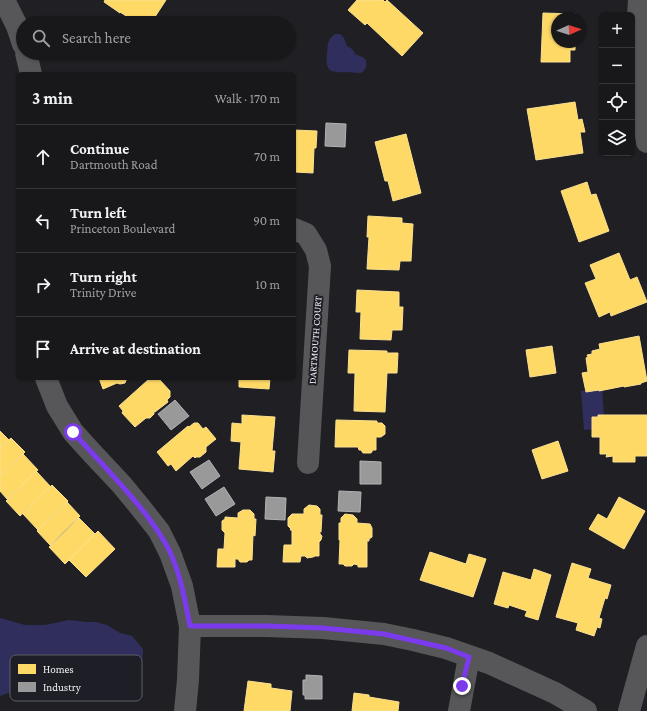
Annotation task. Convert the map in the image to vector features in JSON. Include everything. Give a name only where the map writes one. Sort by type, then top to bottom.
[{"type":"street","points":[[4,0],[16,24]]},
{"type":"street","points":[[639,0],[637,48],[639,87],[647,142]]},
{"type":"street","points":[[28,60],[31,72]]},
{"type":"street","name":"DARTMOUTH COURT","points":[[296,230],[306,234],[316,250],[320,266],[308,463]]},
{"type":"street","points":[[47,380],[57,406],[73,432],[122,485],[159,531],[170,553],[182,586],[190,626],[185,711]]},
{"type":"street","points":[[190,626],[323,628],[384,634],[446,648],[489,663],[555,692],[586,711]]},
{"type":"street","points":[[629,711],[647,646]]},
{"type":"street","points":[[459,711],[462,686],[469,657]]},
{"type":"shaded area","points":[[335,34],[340,34],[344,38],[347,46],[352,49],[355,54],[366,60],[366,67],[364,71],[360,73],[337,72],[328,68],[327,60],[329,40]]},
{"type":"shaded area","points":[[602,389],[605,429],[584,430],[581,391]]},
{"type":"shaded area","points":[[0,618],[25,625],[45,625],[69,620],[96,622],[107,625],[120,633],[132,636],[143,649],[142,661],[142,655],[10,655],[10,692],[0,696]]},
{"type":"building: Homes","points":[[105,0],[166,0],[156,16],[126,16],[104,2]]},
{"type":"building: Homes","points":[[357,0],[383,0],[385,2],[387,0],[423,33],[402,56],[367,23],[365,25],[348,10]]},
{"type":"building: Homes","points":[[543,13],[551,13],[551,48],[575,48],[575,50],[570,50],[570,62],[541,62]]},
{"type":"building: Homes","points":[[575,102],[578,120],[582,119],[585,132],[580,132],[583,153],[536,160],[527,109]]},
{"type":"building: Homes","points":[[296,130],[317,131],[316,148],[314,148],[313,173],[296,172]]},
{"type":"building: Homes","points":[[406,134],[421,193],[393,201],[388,181],[385,181],[375,142]]},
{"type":"building: Homes","points":[[587,182],[591,195],[596,194],[609,231],[579,242],[561,191]]},
{"type":"building: Homes","points":[[368,216],[402,218],[402,223],[413,224],[411,261],[400,261],[399,270],[367,269],[369,237],[367,237]]},
{"type":"building: Homes","points":[[619,253],[630,280],[637,277],[647,302],[611,316],[610,312],[599,317],[585,283],[596,279],[590,265]]},
{"type":"building: Homes","points":[[357,290],[399,292],[399,307],[403,307],[402,330],[392,330],[391,340],[360,339],[361,312],[356,312]]},
{"type":"building: Homes","points":[[639,336],[647,381],[641,384],[586,392],[582,373],[588,372],[587,355],[592,354],[592,351],[600,349],[599,344]]},
{"type":"building: Homes","points":[[552,346],[556,373],[530,377],[526,350]]},
{"type":"building: Homes","points":[[349,350],[387,351],[387,353],[398,353],[397,373],[387,373],[385,412],[354,411],[355,373],[348,373]]},
{"type":"building: Homes","points":[[100,380],[126,380],[125,383],[117,383],[103,389]]},
{"type":"building: Homes","points":[[148,380],[160,380],[170,391],[170,397],[167,400],[168,402],[155,412],[154,411],[154,414],[150,418],[146,418],[135,427],[122,413],[123,411],[119,406]]},
{"type":"building: Homes","points":[[239,380],[270,380],[269,389],[239,387]]},
{"type":"building: Homes","points":[[242,415],[275,417],[272,451],[275,451],[273,472],[239,469],[241,442],[231,441],[232,423],[242,424]]},
{"type":"building: Homes","points":[[598,415],[647,415],[647,456],[635,456],[635,462],[613,462],[613,456],[606,457],[607,454],[600,454],[600,437],[592,437],[592,417],[598,417]]},
{"type":"building: Homes","points":[[336,420],[377,421],[377,423],[382,423],[385,426],[385,434],[381,437],[376,437],[376,450],[373,450],[371,453],[363,453],[358,447],[335,447]]},
{"type":"building: Homes","points":[[194,423],[198,423],[203,429],[206,427],[216,439],[206,447],[206,452],[200,457],[195,458],[193,456],[176,471],[171,464],[168,466],[157,452],[188,426],[189,427]]},
{"type":"building: Homes","points":[[0,431],[9,440],[0,448]]},
{"type":"building: Homes","points":[[11,438],[25,452],[0,476],[0,448]]},
{"type":"building: Homes","points":[[558,441],[568,471],[542,479],[532,450]]},
{"type":"building: Homes","points":[[23,454],[38,470],[7,499],[0,491],[0,476]]},
{"type":"building: Homes","points":[[36,471],[51,487],[20,516],[6,501]]},
{"type":"building: Homes","points":[[52,485],[68,501],[38,530],[23,514]]},
{"type":"building: Homes","points":[[619,497],[645,511],[624,549],[589,529],[598,514],[607,519]]},
{"type":"building: Homes","points":[[67,502],[80,516],[50,545],[37,531]]},
{"type":"building: Homes","points":[[309,505],[317,506],[320,509],[320,515],[322,515],[320,534],[322,536],[319,542],[319,556],[307,558],[305,556],[301,556],[300,562],[283,562],[284,545],[292,545],[292,530],[290,530],[291,529],[288,526],[288,518],[292,514],[304,514],[304,509]]},
{"type":"building: Homes","points":[[243,510],[250,510],[254,514],[254,519],[256,519],[255,536],[253,535],[252,560],[240,562],[238,559],[235,559],[235,567],[217,567],[218,549],[224,549],[225,533],[222,530],[222,521],[225,517],[238,518],[238,513]]},
{"type":"building: Homes","points":[[345,514],[353,515],[357,519],[357,523],[370,524],[372,528],[372,537],[369,541],[367,541],[367,567],[358,567],[358,565],[354,564],[352,566],[345,566],[343,564],[339,564],[339,523],[341,523],[341,518]]},
{"type":"building: Homes","points":[[79,518],[95,534],[65,564],[49,547]]},
{"type":"building: Homes","points":[[98,531],[115,549],[86,577],[69,560]]},
{"type":"building: Homes","points":[[430,552],[466,564],[469,554],[486,559],[473,597],[420,580]]},
{"type":"building: Homes","points":[[572,563],[591,569],[588,578],[611,585],[599,618],[602,619],[600,628],[597,627],[594,636],[576,630],[578,623],[556,617]]},
{"type":"building: Homes","points":[[534,569],[551,575],[538,620],[525,616],[527,611],[509,605],[508,608],[494,604],[503,572],[531,580]]},
{"type":"building: Homes","points":[[248,681],[271,684],[271,688],[292,691],[290,711],[244,711]]},
{"type":"building: Homes","points":[[354,693],[399,702],[398,711],[352,711]]},
{"type":"building: Industry","points":[[326,123],[346,124],[345,147],[325,146]]},
{"type":"building: Industry","points":[[175,400],[189,416],[171,430],[158,414]]},
{"type":"building: Industry","points":[[209,460],[220,476],[202,489],[190,472]]},
{"type":"building: Industry","points":[[360,461],[381,462],[381,484],[360,484]]},
{"type":"building: Industry","points":[[224,487],[235,504],[216,516],[205,499]]},
{"type":"building: Industry","points":[[339,491],[361,492],[360,512],[338,511]]},
{"type":"building: Industry","points":[[266,497],[286,498],[285,520],[265,519]]},
{"type":"building: Industry","points":[[306,675],[322,676],[322,699],[305,699],[305,695],[303,695],[303,680],[306,680]]},
{"type":"route","points":[[73,432],[122,485],[159,531],[170,553],[182,586],[190,626],[323,628],[384,634],[413,640],[446,648],[469,657],[462,686]]}]
